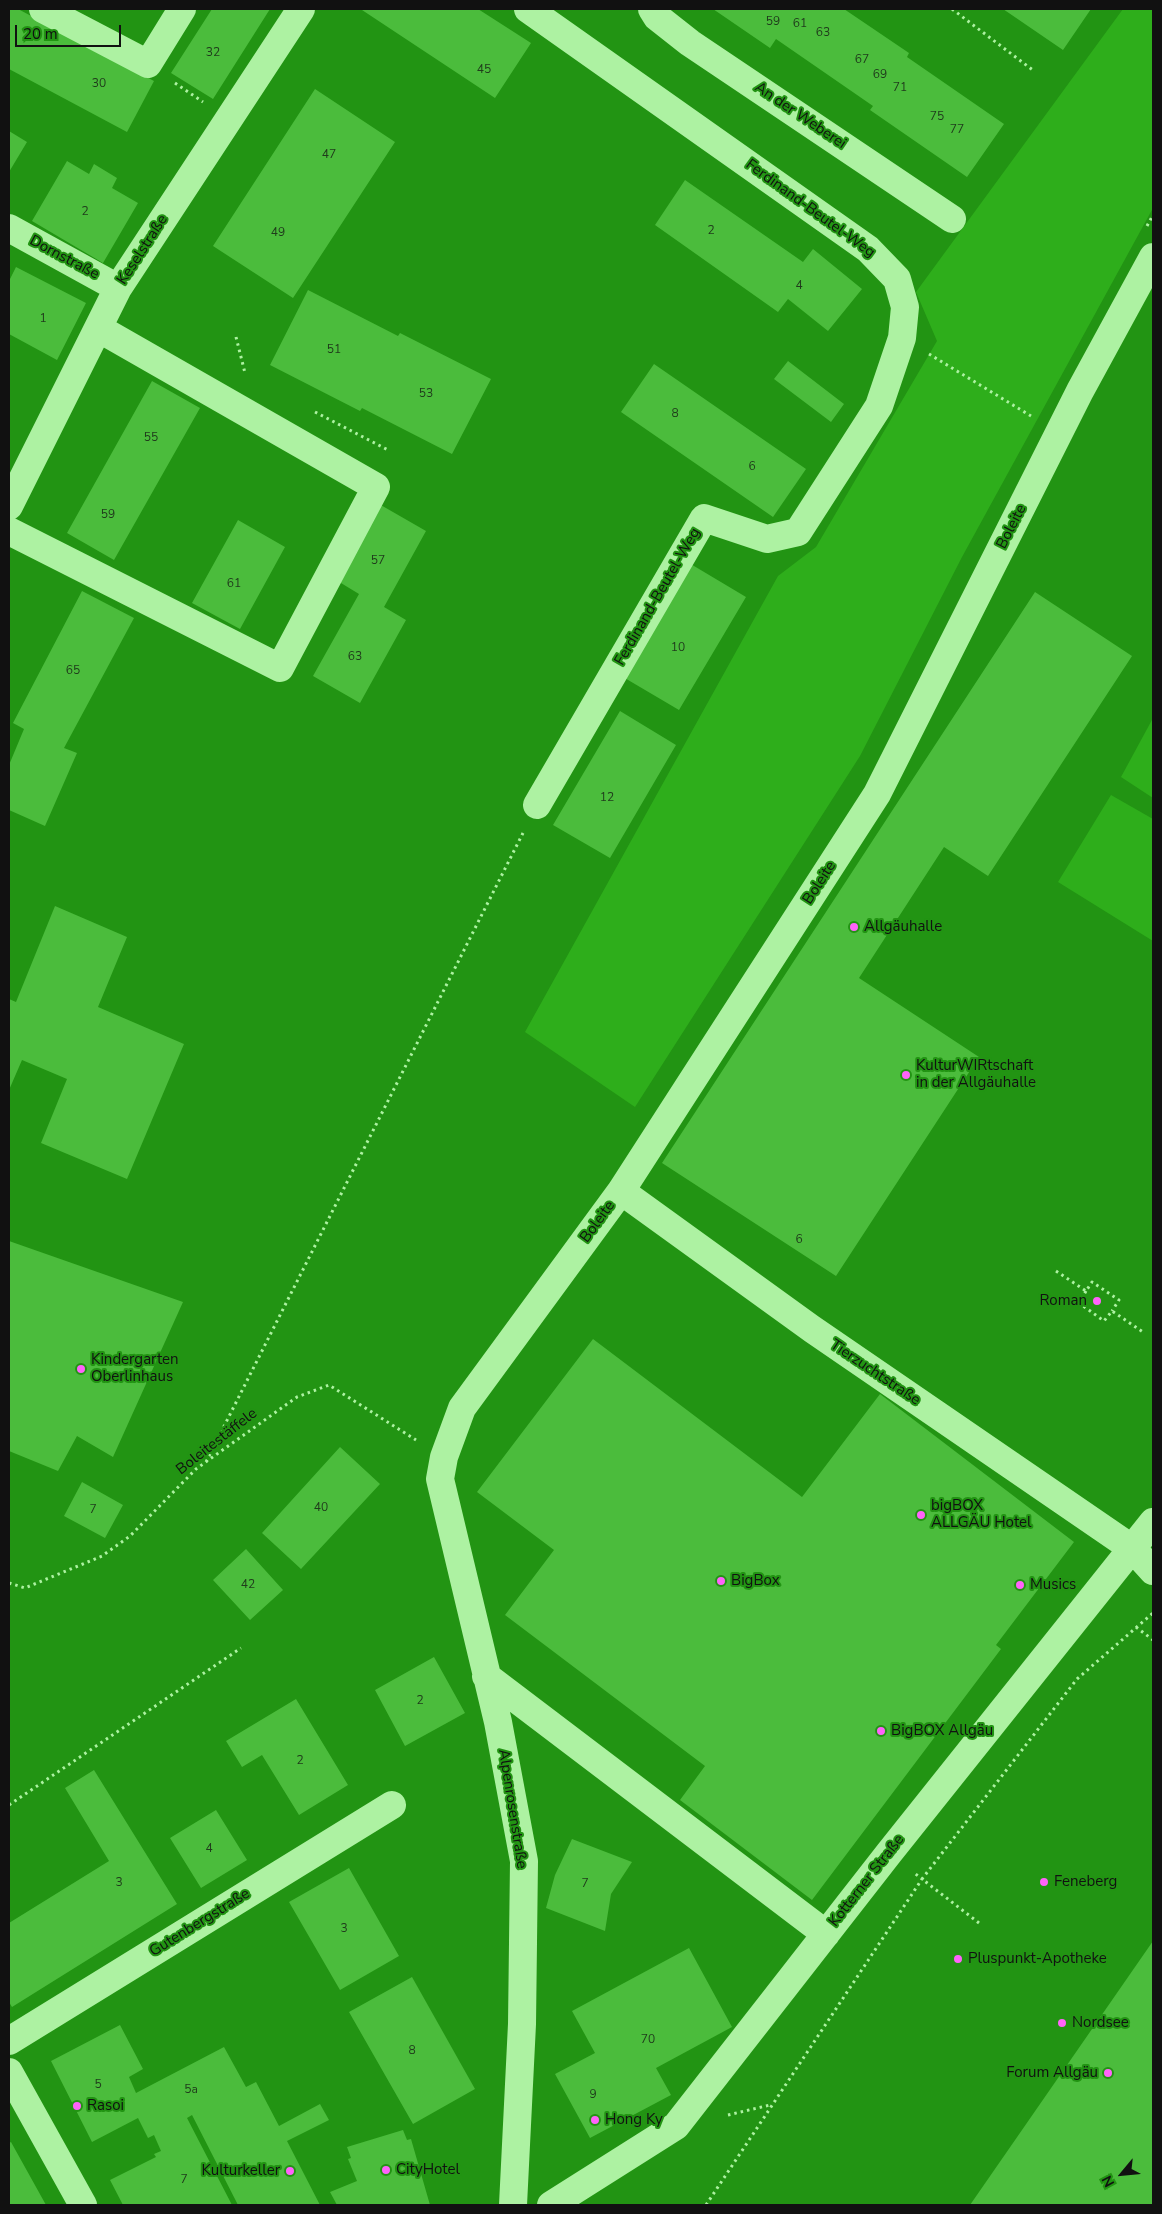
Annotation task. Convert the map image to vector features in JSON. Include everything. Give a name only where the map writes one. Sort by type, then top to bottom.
[{"type":"street","points":[[43,9],[148,64],[182,9]]},
{"type":"street","name":"Keselstraße","points":[[9,506],[118,288],[301,9]]},
{"type":"street","name":"Ferdinand-Beutel-Weg","points":[[528,9],[868,249],[897,279],[905,307],[902,338],[879,406],[798,532],[766,540],[704,518],[537,805]]},
{"type":"street","name":"An der Weberei","points":[[652,9],[657,17],[690,43],[952,219]]},
{"type":"street","name":"Dornstraße","points":[[9,228],[118,288]]},
{"type":"street","name":"Boleite","points":[[442,1468],[462,1408],[621,1191],[878,794],[1059,433],[1153,256]]},
{"type":"street","points":[[9,531],[280,668],[376,487],[98,328]]},
{"type":"street","name":"Tierzuchtstraße","points":[[621,1191],[812,1329],[1143,1551],[1153,1571]]},
{"type":"street","name":"Alpenrosenstraße","points":[[442,1468],[486,1676],[498,1722],[524,1861],[522,2024],[513,2205]]},
{"type":"street","name":"Kotterner Straße","points":[[550,2205],[676,2126],[889,1853],[1143,1551],[1153,1522]]},
{"type":"street","points":[[486,1676],[826,1934]]},
{"type":"street","name":"Gutenbergstraße","points":[[9,2041],[392,1805]]},
{"type":"street","points":[[9,2072],[83,2205]]},
{"type":"path","points":[[952,9],[1034,71]]},
{"type":"path","points":[[148,64],[228,118]]},
{"type":"path","points":[[236,337],[245,376]]},
{"type":"path","points":[[902,338],[1059,433]]},
{"type":"path","points":[[312,410],[388,450]]},
{"type":"path","points":[[206,1462],[537,805]]},
{"type":"path","points":[[1056,1271],[1086,1292]]},
{"type":"path","points":[[1092,1282],[1119,1300],[1104,1322],[1079,1303],[1086,1292],[1092,1282]]},
{"type":"path","points":[[1112,1311],[1143,1332]]},
{"type":"path","name":"Boleitestäffele","points":[[9,1583],[24,1588],[102,1556],[130,1536],[206,1462],[297,1397],[329,1385],[442,1468]]},
{"type":"path","points":[[706,2205],[922,1879],[1077,1679],[1153,1613]]},
{"type":"path","points":[[1136,1627],[1153,1640]]},
{"type":"path","points":[[9,1805],[242,1648]]},
{"type":"path","points":[[889,1853],[979,1923]]},
{"type":"green space","points":[[1123,9],[1153,9],[1153,208],[962,557],[860,756],[635,1107],[525,1032],[778,576],[816,547],[937,341],[916,292]]},
{"type":"green space","points":[[1153,718],[1153,798],[1121,777]]},
{"type":"green space","points":[[1111,795],[1153,819],[1153,941],[1058,882]]},
{"type":"building","points":[[9,9],[18,9],[154,81],[127,132],[9,69]]},
{"type":"building","points":[[212,9],[270,9],[213,99],[171,73]]},
{"type":"building","points":[[363,9],[478,9],[531,43],[495,98]]},
{"type":"building","points":[[713,9],[844,9],[909,53],[907,57],[1004,124],[967,177],[870,110],[873,106],[776,39],[770,48]]},
{"type":"building","points":[[1003,9],[1091,9],[1063,50]]},
{"type":"building","points":[[315,89],[395,142],[293,298],[213,246]]},
{"type":"building","points":[[9,131],[27,142],[9,172]]},
{"type":"building","points":[[67,161],[89,174],[94,164],[117,178],[112,188],[138,203],[103,263],[32,221]]},
{"type":"building","points":[[685,180],[803,262],[813,249],[862,289],[828,331],[788,299],[778,312],[655,225]]},
{"type":"building","points":[[16,267],[86,303],[57,360],[9,334],[9,281]]},
{"type":"building","points":[[308,290],[398,336],[400,333],[491,379],[452,454],[362,408],[360,411],[270,365]]},
{"type":"building","points":[[788,361],[844,404],[831,422],[774,379]]},
{"type":"building","points":[[654,364],[806,469],[773,517],[621,412]]},
{"type":"building","points":[[152,381],[200,408],[114,560],[67,533]]},
{"type":"building","points":[[379,504],[426,531],[384,607],[406,620],[360,703],[313,676],[359,594],[336,580]]},
{"type":"building","points":[[238,520],[285,547],[240,629],[192,603]]},
{"type":"building","points":[[689,563],[746,597],[679,710],[623,677]]},
{"type":"building","points":[[82,591],[134,618],[64,748],[77,753],[45,826],[9,810],[9,765],[24,729],[13,723]]},
{"type":"building","name":"Allgäuhalle","points":[[1035,592],[1132,656],[988,876],[944,847],[859,978],[979,1057],[836,1276],[662,1163]]},
{"type":"building","points":[[620,711],[676,745],[610,858],[553,825]]},
{"type":"building","points":[[55,906],[127,937],[98,1007],[184,1044],[127,1179],[41,1143],[67,1079],[22,1060],[9,1090],[9,999],[16,1002]]},
{"type":"building","name":"Kindergarten Oberlinhaus","points":[[9,1241],[183,1302],[113,1457],[77,1436],[58,1471],[9,1451]]},
{"type":"building","name":"BigBox","points":[[593,1339],[802,1497],[880,1394],[1074,1542],[996,1645],[1001,1649],[812,1900],[680,1800],[705,1766],[505,1615],[554,1550],[477,1492]]},
{"type":"building","points":[[340,1447],[380,1484],[301,1569],[262,1533]]},
{"type":"building","points":[[82,1482],[123,1505],[105,1538],[64,1516]]},
{"type":"building","points":[[246,1549],[283,1590],[250,1620],[213,1580]]},
{"type":"building","points":[[434,1657],[465,1713],[405,1746],[375,1690]]},
{"type":"building","points":[[296,1699],[348,1785],[299,1815],[262,1755],[242,1767],[226,1741]]},
{"type":"building","points":[[94,1770],[177,1904],[12,2007],[9,2002],[9,1923],[109,1861],[65,1788]]},
{"type":"building","points":[[216,1810],[247,1860],[201,1888],[170,1838]]},
{"type":"building","points":[[572,1839],[632,1862],[611,1894],[605,1931],[546,1908],[555,1875]]},
{"type":"building","points":[[349,1868],[399,1956],[340,1990],[289,1902]]},
{"type":"building","name":"Forum Allgäu","points":[[1153,1941],[1153,2205],[970,2205]]},
{"type":"building","points":[[689,1948],[732,2027],[656,2068],[671,2095],[590,2138],[555,2074],[595,2053],[572,2011]]},
{"type":"building","points":[[412,1977],[475,2089],[413,2124],[349,2012]]},
{"type":"building","points":[[120,2025],[143,2069],[129,2077],[136,2093],[224,2047],[246,2087],[256,2082],[279,2126],[320,2104],[329,2120],[287,2141],[320,2205],[238,2205],[192,2115],[187,2118],[232,2205],[123,2205],[110,2180],[156,2157],[154,2154],[161,2151],[154,2135],[148,2138],[138,2118],[92,2142],[51,2061]]},
{"type":"building","name":"CityHotel","points":[[403,2130],[407,2140],[411,2139],[430,2205],[337,2205],[330,2192],[357,2181],[348,2159],[351,2158],[347,2147]]},
{"type":"building","points":[[11,2142],[46,2205],[9,2205],[9,2143]]},
{"type":"place","name":"Allgäuhalle","points":[[854,927]]},
{"type":"place","name":"KulturWIRtschaft in der Allgäuhalle","points":[[906,1075]]},
{"type":"place","name":"Roman","points":[[1097,1301]]},
{"type":"place","name":"Kindergarten Oberlinhaus","points":[[81,1369]]},
{"type":"place","name":"bigBOX ALLGÄU Hotel","points":[[921,1515]]},
{"type":"place","name":"BigBox","points":[[721,1581]]},
{"type":"place","name":"Musics","points":[[1020,1585]]},
{"type":"place","name":"BigBOX Allgäu","points":[[881,1731]]},
{"type":"place","name":"Feneberg","points":[[1044,1882]]},
{"type":"place","name":"Pluspunkt-Apotheke","points":[[958,1959]]},
{"type":"place","name":"Nordsee","points":[[1062,2023]]},
{"type":"place","name":"Forum Allgäu","points":[[1108,2073]]},
{"type":"place","name":"Rasoi","points":[[77,2106]]},
{"type":"place","name":"Hong Ky","points":[[595,2120]]},
{"type":"place","name":"CityHotel","points":[[386,2170]]},
{"type":"place","name":"Kulturkeller","points":[[290,2171]]}]
